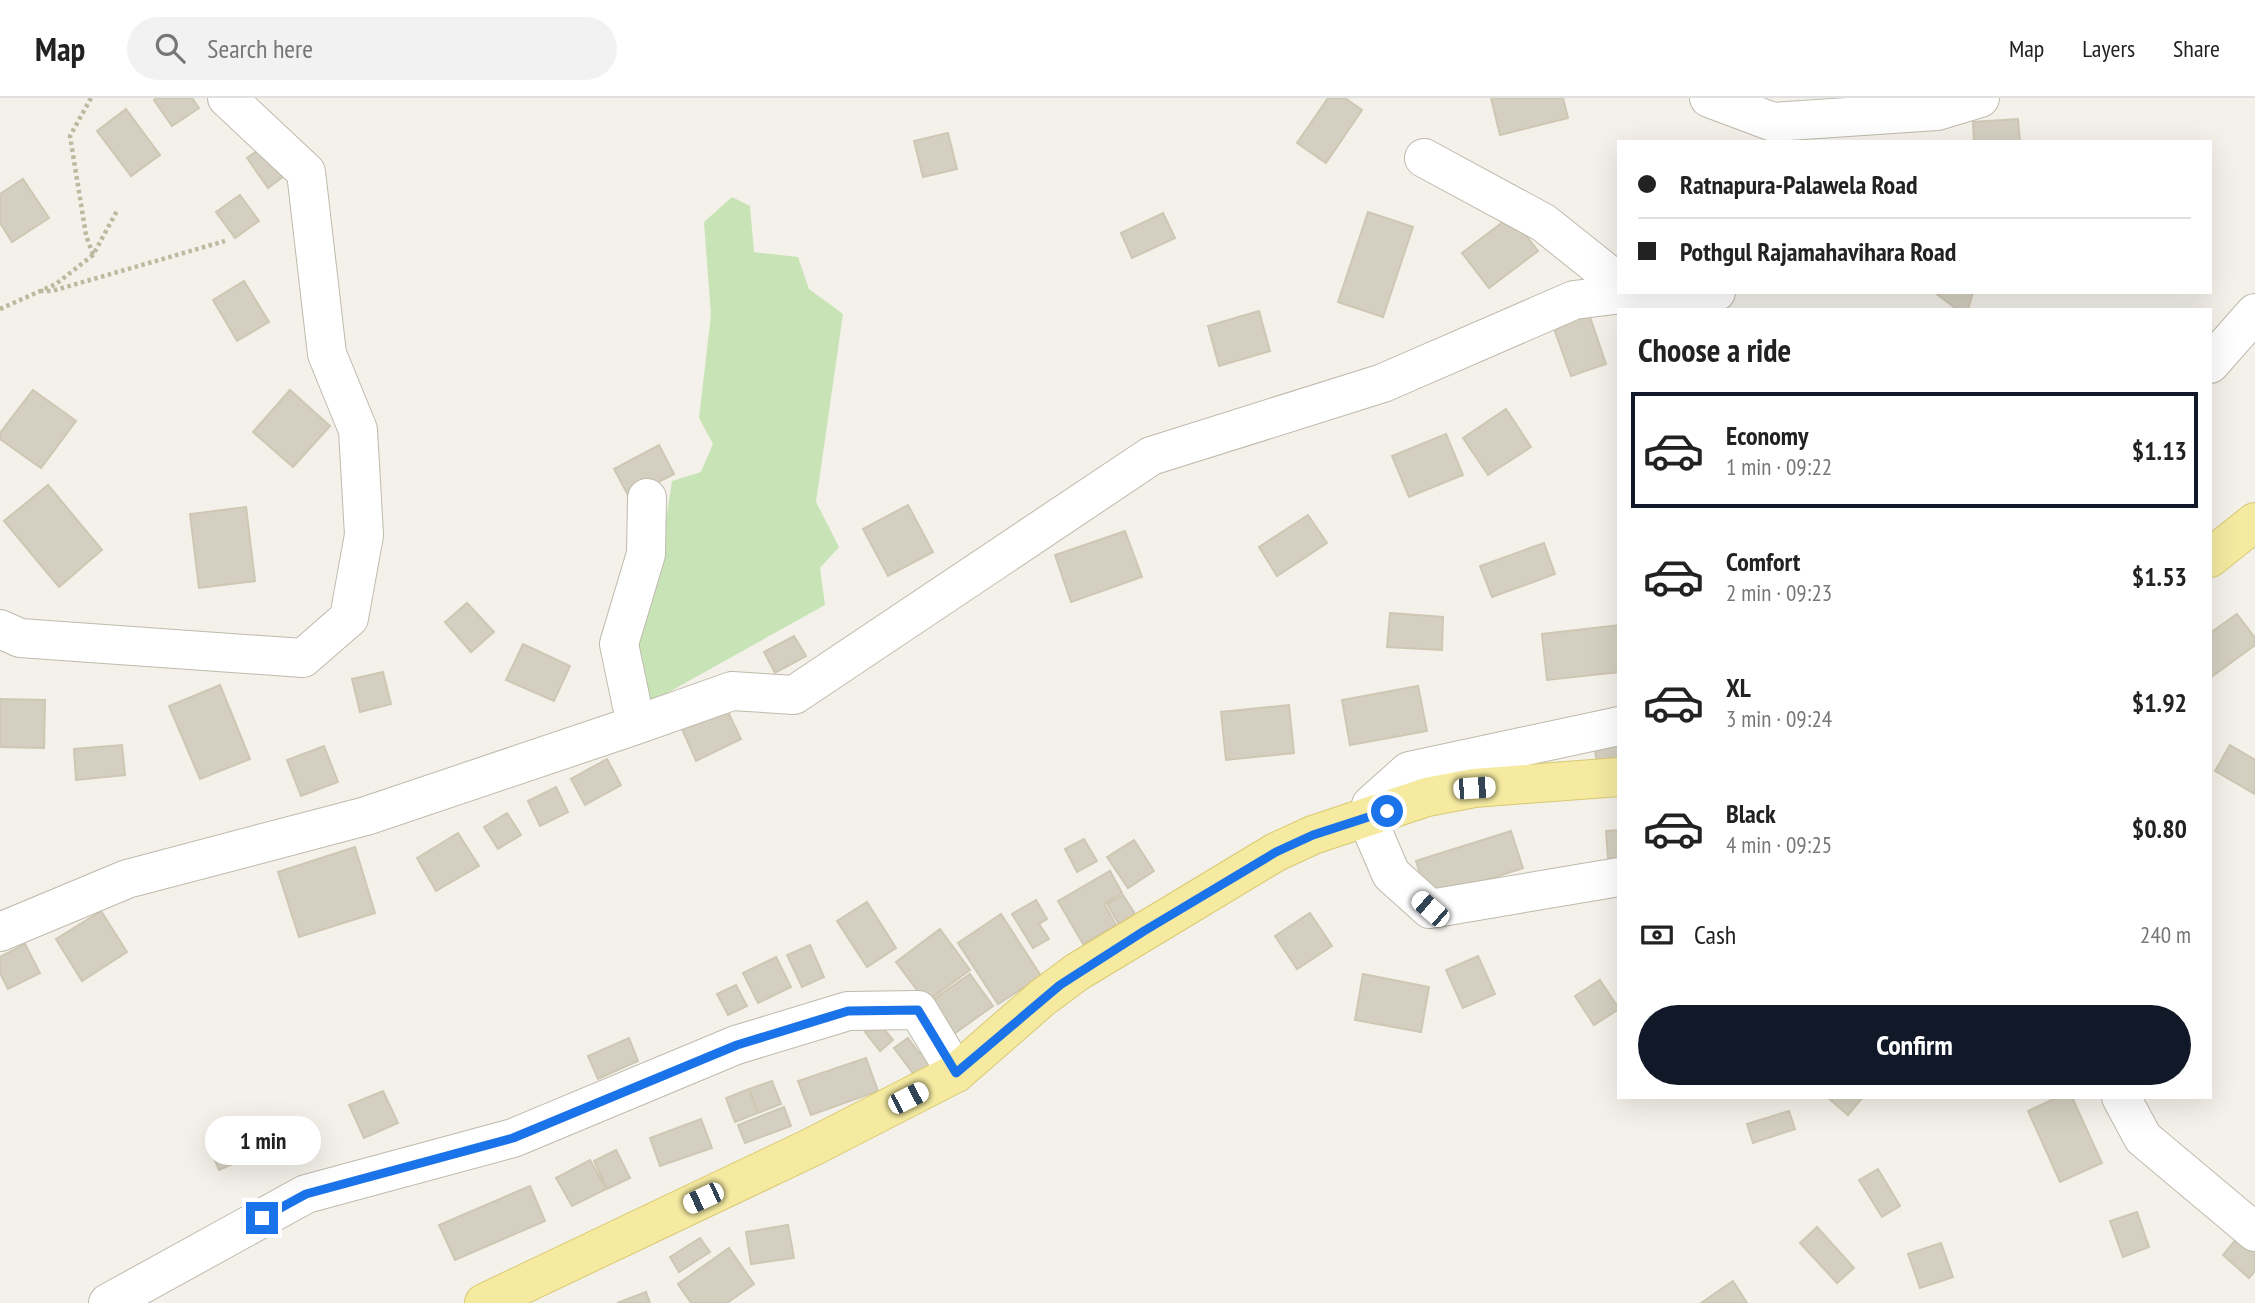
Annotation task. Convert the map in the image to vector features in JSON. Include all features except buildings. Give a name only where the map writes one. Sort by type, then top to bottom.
[{"type":"main road","points":[[2212,556],[2255,522]]},
{"type":"main road","points":[[484,1303],[812,1147],[956,1073],[1042,998],[1077,972],[1276,852],[1313,835],[1427,797],[1474,788],[1617,777]]},
{"type":"street","points":[[0,629],[20,638],[303,658],[349,618],[364,535],[358,430],[327,354],[306,172],[227,98]]},
{"type":"street","points":[[1709,98],[1773,132],[1937,111],[1980,98]]},
{"type":"street","points":[[1424,159],[1544,223],[1617,281]]},
{"type":"street","points":[[0,932],[127,879],[366,816],[732,691],[794,695],[1151,456],[1383,383],[1574,300],[1623,294]]},
{"type":"street","points":[[2212,362],[2255,313]]},
{"type":"street","points":[[636,725],[619,644],[646,554],[647,498]]},
{"type":"street","points":[[1617,726],[1409,771],[1371,805],[1367,818],[1391,874],[1430,909],[1617,877]]},
{"type":"street","points":[[108,1303],[306,1194],[513,1138],[737,1045],[848,1011],[918,1010],[956,1073]]},
{"type":"street","points":[[2122,1099],[2143,1138],[2255,1232]]},
{"type":"path","points":[[91,98],[70,136],[86,235],[93,255]]},
{"type":"path","points":[[0,309],[56,284],[93,255],[118,209]]},
{"type":"path","points":[[40,291],[52,291],[225,241]]},
{"type":"green space","points":[[732,197],[750,206],[754,252],[798,257],[809,289],[843,314],[816,502],[839,547],[820,568],[825,605],[642,707],[630,644],[658,573],[672,481],[701,472],[713,444],[699,418],[711,315],[704,222]]},
{"type":"route","points":[[262,1218],[306,1194],[513,1138],[737,1045],[848,1011],[918,1010],[956,1073],[1042,998],[1077,972],[1234,876],[1313,835],[1387,811]]}]
